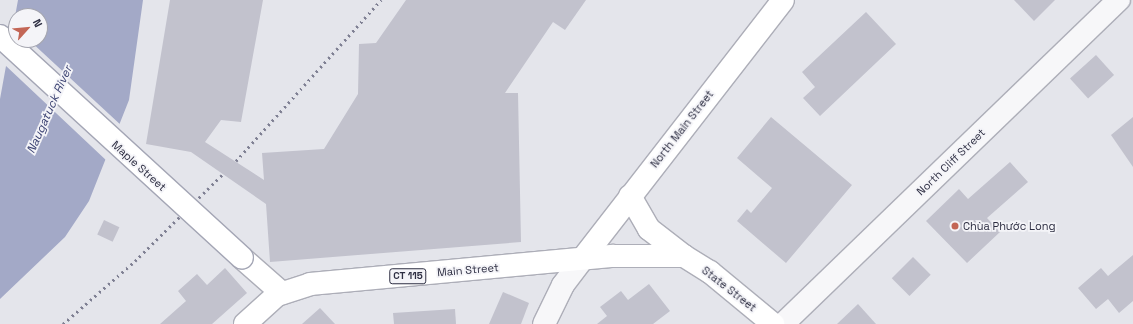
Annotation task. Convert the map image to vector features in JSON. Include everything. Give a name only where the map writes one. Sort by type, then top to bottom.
[{"type":"main road","name":"North Main Street","points":[[583,258],[783,0]]},
{"type":"main road","name":"Maple Street","points":[[0,36],[282,294]]},
{"type":"main road","name":"State Street","points":[[630,196],[649,229],[684,256],[710,272],[773,324]]},
{"type":"main road","points":[[583,258],[684,256]]},
{"type":"main road","name":"Main Street","points":[[245,324],[282,294],[310,284],[583,258]]},
{"type":"street","name":"North Cliff Street","points":[[783,324],[1119,0]]},
{"type":"street","points":[[544,324],[563,285],[583,258]]},
{"type":"water","name":"Naugatuck River","points":[[18,0],[143,0],[129,100],[89,201],[65,237],[0,299],[0,99],[9,48],[48,48],[48,8],[17,8]]},
{"type":"pier","points":[[8,48],[38,48],[123,127],[108,162],[5,65]]},
{"type":"building","points":[[170,0],[263,0],[241,122],[221,120],[205,142],[264,180],[262,153],[324,149],[358,94],[359,44],[376,43],[406,0],[586,0],[565,30],[553,22],[505,93],[518,93],[521,242],[270,262],[266,204],[191,152],[146,144]]},
{"type":"building","points":[[1014,0],[1055,0],[1034,21]]},
{"type":"building","points":[[866,12],[896,44],[820,116],[803,98],[815,87],[802,72]]},
{"type":"building","points":[[1096,55],[1114,75],[1088,98],[1070,78]]},
{"type":"building","points":[[771,117],[852,185],[786,263],[737,221],[747,209],[751,213],[772,188],[737,158]]},
{"type":"building","points":[[1133,117],[1133,167],[1111,135]]},
{"type":"building","points":[[1010,162],[1028,182],[987,218],[1000,232],[967,263],[926,221],[959,189],[968,199]]},
{"type":"building","points":[[104,220],[119,227],[113,242],[97,235]]},
{"type":"building","points":[[1133,255],[1133,301],[1119,313],[1108,299],[1096,309],[1078,288],[1101,268],[1108,276]]},
{"type":"building","points":[[913,257],[931,275],[909,296],[892,278]]},
{"type":"building","points":[[225,268],[247,293],[212,324],[160,324],[186,301],[178,291],[197,274],[207,285]]},
{"type":"building","points":[[649,284],[670,311],[653,324],[597,324],[607,316],[600,307],[621,291],[628,300]]},
{"type":"building","points":[[503,292],[529,303],[521,324],[489,324]]},
{"type":"building","points":[[858,304],[876,324],[837,324]]},
{"type":"building","points":[[320,308],[335,324],[302,324]]},
{"type":"building","points":[[455,309],[456,324],[394,324],[393,313]]},
{"type":"railway","points":[[236,161],[381,0]]},
{"type":"railway","points":[[63,324],[135,261],[223,174]]},
{"type":"place","name":"Chùa Phước Long","points":[[955,226]]}]
